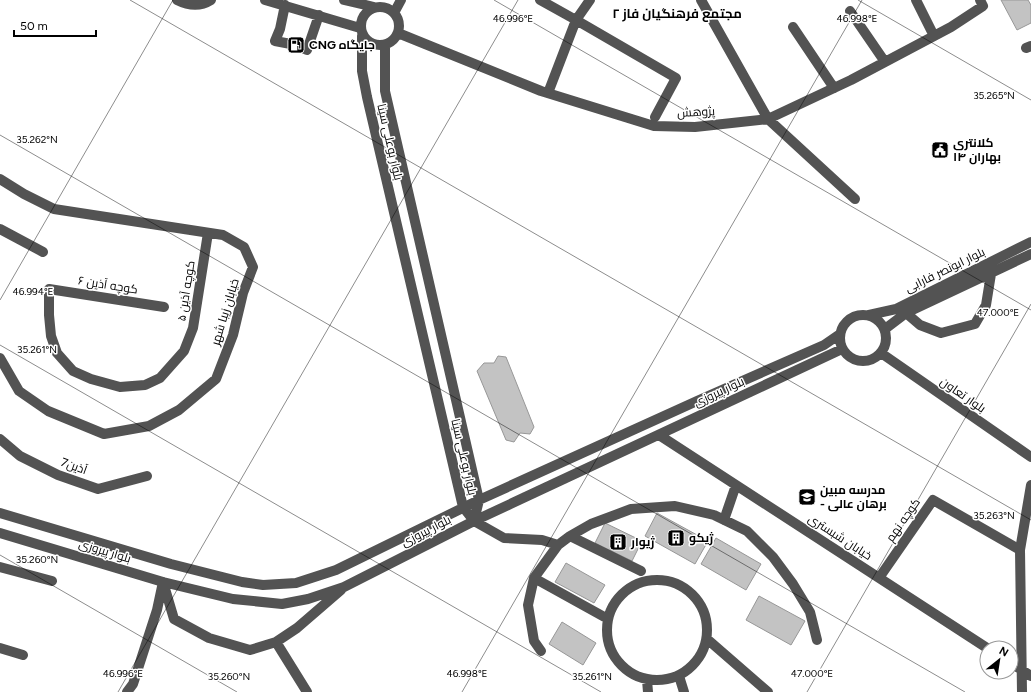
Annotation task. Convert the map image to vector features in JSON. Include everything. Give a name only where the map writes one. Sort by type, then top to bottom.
[{"type":"street","points":[[177,0],[190,5],[204,4],[212,0]]},
{"type":"street","points":[[265,0],[319,15],[361,32],[368,42],[377,46],[385,45],[393,41],[398,33],[399,26],[398,19],[394,13],[378,5],[344,0]]},
{"type":"street","points":[[394,13],[401,0]]},
{"type":"street","points":[[540,0],[676,78],[656,117]]},
{"type":"street","points":[[548,93],[576,20],[590,0]]},
{"type":"street","points":[[701,0],[768,119],[855,199]]},
{"type":"street","points":[[916,0],[934,36]]},
{"type":"street","name":"پژوهش","points":[[398,33],[548,93],[654,126],[695,127],[768,119],[834,88],[934,36],[981,3]]},
{"type":"street","points":[[285,5],[280,30],[275,41],[296,45],[307,50],[319,15]]},
{"type":"street","points":[[361,32],[361,19],[366,12],[378,5]]},
{"type":"street","points":[[850,11],[885,62]]},
{"type":"street","points":[[793,27],[834,88]]},
{"type":"street","name":"بلوار بوعلی سینا","points":[[361,32],[362,72],[367,97],[463,507],[474,522]]},
{"type":"street","name":"بلوار بوعلی سینا","points":[[385,45],[385,90],[479,500],[474,522]]},
{"type":"street","name":"خیابان زیبا شهر","points":[[0,179],[24,194],[54,209],[223,235],[244,247],[253,267],[242,293],[233,335],[216,379],[179,410],[149,426],[104,434],[48,410],[19,391],[0,358]]},
{"type":"street","points":[[0,229],[43,252]]},
{"type":"street","name":"کوچه آذین ۵","points":[[49,289],[51,336],[57,354],[73,371],[91,379],[120,387],[145,385],[160,378],[184,351],[193,328],[208,233]]},
{"type":"street","name":"بلوار ابونصر فارابی","points":[[869,315],[896,308],[1031,242]]},
{"type":"street","name":"بلوار ابونصر فارابی","points":[[885,329],[906,313],[1031,254]]},
{"type":"street","points":[[906,313],[920,325],[941,333],[975,324],[986,305],[991,274],[986,264]]},
{"type":"street","name":"کوچه آذین ۶","points":[[49,289],[164,307]]},
{"type":"street","points":[[861,314],[869,315],[876,318],[885,329],[885,346],[881,353],[874,359],[865,361],[856,360],[848,356],[842,349],[840,334],[842,327],[854,316],[861,314]]},
{"type":"street","name":"بلوار پیروزی","points":[[0,513],[171,564],[242,582],[263,585],[296,583],[330,572],[463,507],[824,345],[840,334]]},
{"type":"street","name":"بلوار پیروزی","points":[[0,533],[163,582],[234,599],[282,604],[308,599],[344,587],[474,522],[842,349]]},
{"type":"street","name":"بلوار تعاون","points":[[881,353],[1031,457]]},
{"type":"street","name":"خیابان شبستری","points":[[659,435],[979,643]]},
{"type":"street","name":"آذین7","points":[[0,439],[20,456],[58,475],[98,489],[147,476]]},
{"type":"street","points":[[1022,692],[1020,550],[1031,485]]},
{"type":"street","points":[[724,520],[736,486]]},
{"type":"street","name":"کوچه نهم","points":[[879,578],[933,500],[1020,550]]},
{"type":"street","points":[[541,651],[534,641],[528,605],[534,578],[558,545],[591,524],[631,509],[675,506],[714,515],[747,531],[773,557],[793,584],[810,612],[817,640]]},
{"type":"street","points":[[474,522],[504,538],[542,540],[558,545]]},
{"type":"street","points":[[570,536],[641,570]]},
{"type":"street","points":[[0,567],[52,581]]},
{"type":"street","points":[[534,578],[608,619]]},
{"type":"street","points":[[658,580],[675,583],[690,592],[701,606],[707,622],[707,639],[702,654],[697,661],[692,667],[679,676],[663,680],[647,680],[632,674],[620,664],[611,651],[607,635],[608,619],[614,603],[626,590],[641,582],[658,580]]},
{"type":"street","points":[[163,582],[174,619],[209,638],[250,650],[276,642],[297,628],[344,587]]},
{"type":"street","points":[[127,692],[133,684],[157,610],[163,582]]},
{"type":"street","points":[[707,639],[768,692]]},
{"type":"street","points":[[276,642],[307,692]]},
{"type":"street","points":[[0,648],[23,655]]},
{"type":"street","points":[[1019,668],[1031,676]]},
{"type":"street","points":[[679,676],[684,692]]},
{"type":"street","points":[[647,680],[648,692]]},
{"type":"building","points":[[1001,0],[1028,0],[1031,5],[1031,23],[1017,30]]},
{"type":"building","points":[[498,356],[506,357],[534,427],[530,434],[520,433],[514,442],[506,440],[477,371],[484,363],[494,363]]},
{"type":"building","name":"ژیکو","points":[[657,513],[708,541],[695,564],[645,536]]},
{"type":"building","name":"ژیوار","points":[[605,523],[642,541],[632,561],[595,543]]},
{"type":"building","points":[[716,538],[761,564],[746,590],[701,564]]},
{"type":"building","points":[[566,563],[605,585],[594,603],[555,582]]},
{"type":"building","points":[[759,596],[805,621],[791,645],[746,620]]},
{"type":"building","points":[[562,622],[596,643],[583,665],[549,644]]},
{"type":"place","name":"CNG جایگاه","points":[[296,45]]},
{"type":"place","name":"کلانتری ۱۴ بهاران","points":[[940,150]]},
{"type":"place","name":"مدرسه مبین - برهان عالی","points":[[807,497]]},
{"type":"place","name":"ژیکو","points":[[676,538]]},
{"type":"place","name":"ژیوار","points":[[618,542]]},
{"type":"district","name":"مجتمع فرهنگیان فاز ۲","points":[[677,13]]}]
